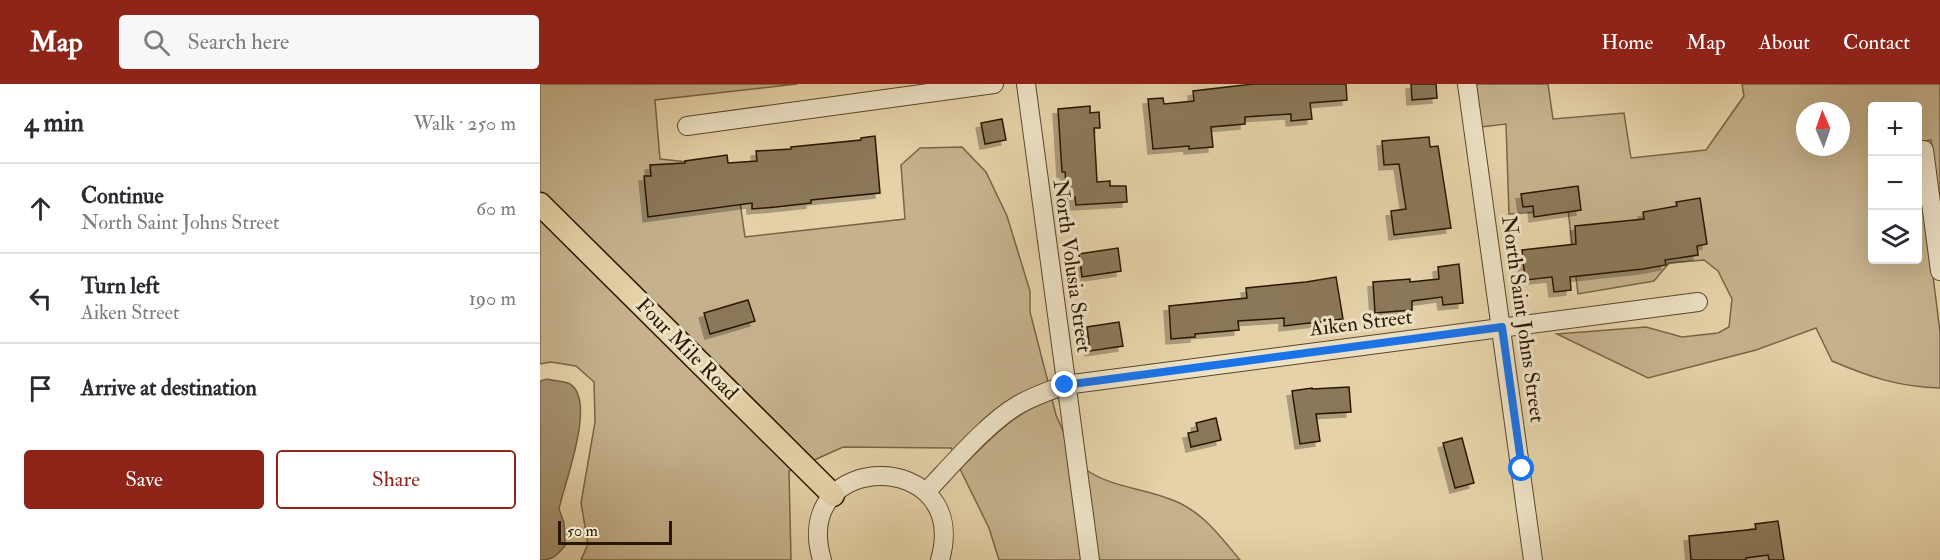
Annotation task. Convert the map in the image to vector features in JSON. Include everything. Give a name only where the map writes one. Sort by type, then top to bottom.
[{"type":"main road","name":"Four Mile Road","points":[[540,204],[833,495]]},
{"type":"street","points":[[687,126],[993,84]]},
{"type":"street","name":"North Volusia Street","points":[[1026,84],[1090,560]]},
{"type":"street","name":"North Saint Johns Street","points":[[1467,84],[1533,560]]},
{"type":"street","points":[[1924,150],[1940,271]]},
{"type":"street","name":"Aiken Street","points":[[926,492],[984,432],[1016,406],[1037,395],[1065,385],[1698,302]]},
{"type":"street","points":[[822,560],[818,538],[825,507],[833,495],[855,479],[873,475],[891,475],[912,483],[926,492],[936,505],[940,517],[944,537],[940,560]]},
{"type":"shaded area","points":[[540,84],[797,84],[655,100],[660,159],[735,167],[745,237],[905,219],[901,165],[920,148],[962,147],[986,172],[1007,216],[1030,291],[1030,312],[1048,382],[1008,402],[953,452],[951,448],[843,447],[812,461],[540,192]]},
{"type":"shaded area","points":[[1475,84],[1548,84],[1553,119],[1624,113],[1631,158],[1706,150],[1744,96],[1742,84],[1940,84],[1940,210],[1931,140],[1922,141],[1922,102],[1868,102],[1868,264],[1922,264],[1922,188],[1940,332],[1940,388],[1911,386],[1885,380],[1832,361],[1816,328],[1756,350],[1648,378],[1557,334],[1646,327],[1682,337],[1718,333],[1729,327],[1732,299],[1718,271],[1704,260],[1669,263],[1654,281],[1578,294],[1568,210],[1509,214],[1506,124],[1481,127]]},
{"type":"shaded area","points":[[540,215],[795,468],[789,471],[791,560],[581,560],[588,544],[581,503],[595,422],[594,382],[576,366],[551,362],[540,364]]},
{"type":"shaded area","points":[[547,379],[570,384],[577,393],[580,424],[559,509],[564,523],[565,546],[554,556],[540,560],[540,381]]},
{"type":"shaded area","points":[[1052,399],[1064,433],[1082,560],[999,560],[989,528],[960,469],[1014,419]]},
{"type":"shaded area","points":[[1085,469],[1114,483],[1167,498],[1190,509],[1208,523],[1240,560],[1098,560]]},
{"type":"building","points":[[1253,84],[1346,84],[1347,100],[1310,103],[1312,119],[1291,121],[1291,114],[1245,117],[1245,124],[1211,127],[1213,147],[1153,149],[1148,99],[1163,98],[1164,104],[1194,101],[1193,91]]},
{"type":"building","points":[[1411,84],[1436,84],[1437,98],[1412,100]]},
{"type":"building","points":[[1090,106],[1090,113],[1099,112],[1100,128],[1094,128],[1097,182],[1110,181],[1110,186],[1126,186],[1127,202],[1076,205],[1075,197],[1067,198],[1065,172],[1062,172],[1058,109]]},
{"type":"building","points":[[1002,119],[1006,140],[985,144],[981,123]]},
{"type":"building","points":[[875,136],[880,193],[752,209],[752,203],[648,217],[644,176],[651,176],[650,165],[685,163],[685,161],[727,155],[728,163],[757,161],[756,151],[791,149],[791,147],[861,140],[861,138]]},
{"type":"building","points":[[1429,137],[1430,147],[1438,146],[1451,228],[1394,235],[1391,211],[1406,209],[1399,164],[1384,165],[1382,141]]},
{"type":"building","points":[[1578,186],[1581,210],[1534,217],[1533,206],[1523,207],[1521,194]]},
{"type":"building","points":[[1700,198],[1707,244],[1697,246],[1698,255],[1665,260],[1666,265],[1643,269],[1570,277],[1571,290],[1554,292],[1552,277],[1525,280],[1522,250],[1576,244],[1575,226],[1644,219],[1643,212],[1677,206],[1676,202]]},
{"type":"building","points":[[1118,248],[1121,271],[1082,277],[1079,254]]},
{"type":"building","points":[[1459,264],[1463,303],[1443,305],[1442,297],[1412,301],[1412,310],[1375,313],[1373,282],[1439,279],[1438,267]]},
{"type":"building","points":[[1336,277],[1343,319],[1284,326],[1284,318],[1238,321],[1239,330],[1195,334],[1195,337],[1171,339],[1169,306],[1247,298],[1246,288]]},
{"type":"building","points":[[748,300],[755,321],[710,334],[704,313]]},
{"type":"building","points":[[1119,322],[1123,346],[1090,351],[1087,327]]},
{"type":"building","points":[[1349,387],[1351,412],[1316,414],[1320,441],[1300,444],[1292,391]]},
{"type":"building","points":[[1216,418],[1221,440],[1191,447],[1188,433],[1198,431],[1196,423]]},
{"type":"building","points":[[1462,438],[1474,483],[1455,488],[1443,443]]},
{"type":"building","points":[[1778,521],[1784,560],[1769,560],[1768,555],[1746,558],[1746,560],[1691,560],[1689,536],[1756,529],[1755,524]]},
{"type":"route","points":[[1065,385],[1502,327],[1522,469]]}]
